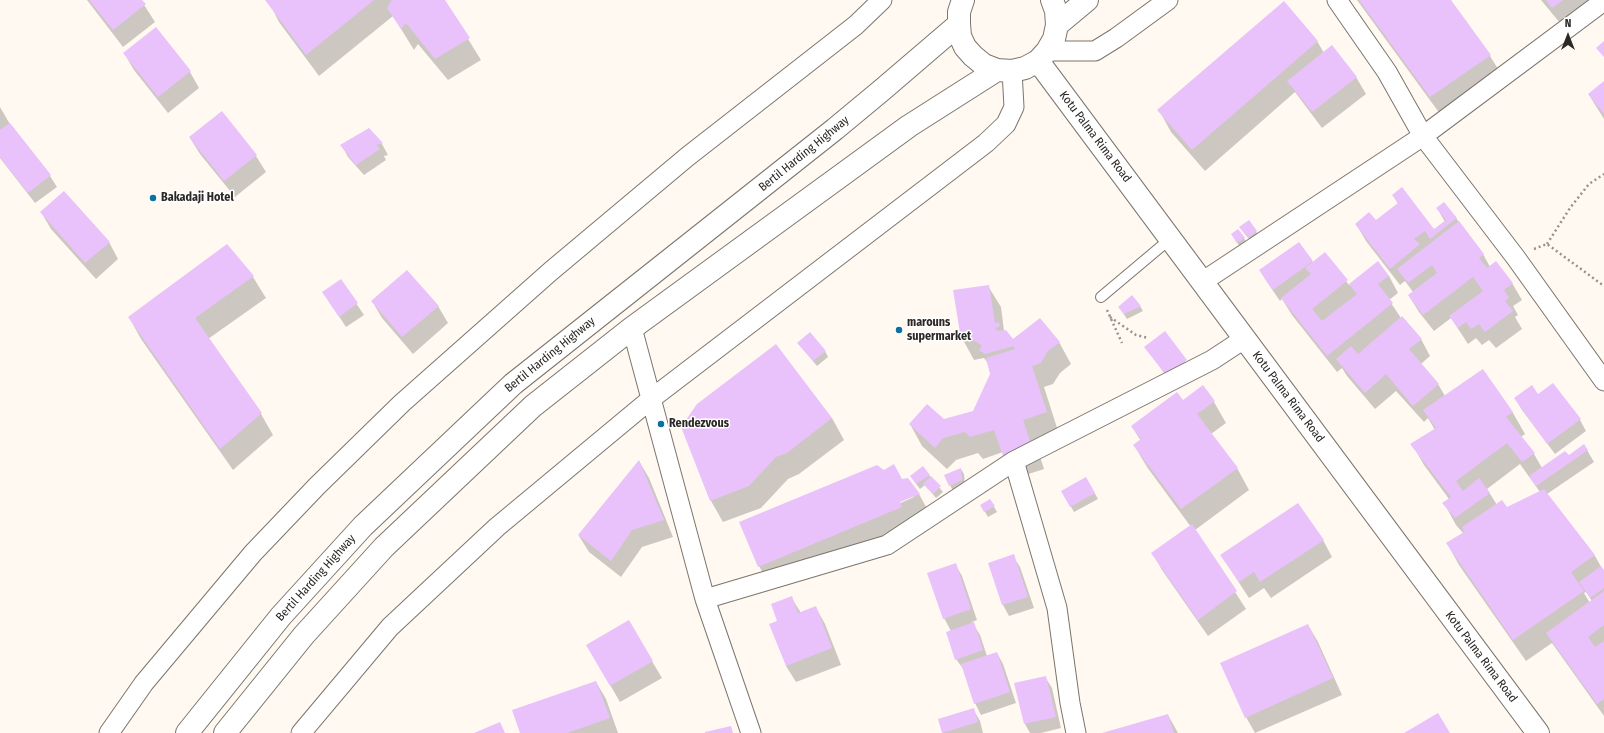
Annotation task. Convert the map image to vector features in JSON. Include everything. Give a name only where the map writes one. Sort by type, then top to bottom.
[{"type":"main road","points":[[964,0],[959,12],[959,24],[960,36],[965,47],[984,65],[1004,70],[1025,68],[1043,56],[1054,39],[1057,25],[1056,11],[1052,0]]},
{"type":"main road","points":[[1057,25],[1087,0]]},
{"type":"main road","name":"Bertil Harding Highway","points":[[187,733],[281,616],[363,526],[513,384],[835,129],[959,24]]},
{"type":"main road","name":"Kotu Palma Rima Road","points":[[1043,56],[1170,239],[1538,733]]},
{"type":"main road","points":[[230,731],[304,635],[384,547],[533,406],[632,328],[910,126],[1004,70]]},
{"type":"street","points":[[109,733],[144,682],[253,553],[317,486],[402,403],[551,271],[687,157],[856,24],[882,0]]},
{"type":"street","points":[[1043,56],[1095,50],[1116,38],[1168,0]]},
{"type":"street","points":[[1337,0],[1387,72],[1423,136],[1516,258],[1604,381]]},
{"type":"street","points":[[1202,282],[1423,136],[1604,1]]},
{"type":"street","points":[[301,733],[390,627],[497,527],[650,399],[986,143],[1006,124],[1014,107],[1004,70]]},
{"type":"street","points":[[632,328],[705,599],[751,733]]},
{"type":"street","points":[[705,599],[887,545],[1014,462],[1212,360],[1244,339]]},
{"type":"street","points":[[1014,462],[1057,608],[1070,703],[1076,733]]},
{"type":"lane","points":[[1102,297],[1170,239]]},
{"type":"path","points":[[1516,258],[1547,244],[1570,208],[1589,184],[1604,174]]},
{"type":"path","points":[[1547,244],[1604,286]]},
{"type":"path","points":[[1102,297],[1122,343]]},
{"type":"path","points":[[1110,317],[1136,334],[1148,338]]},
{"type":"building","points":[[89,0],[142,0],[146,4],[113,30]]},
{"type":"building","points":[[265,0],[374,0],[306,55]]},
{"type":"building","points":[[392,0],[445,0],[470,38],[435,59],[406,23],[401,29],[387,8]]},
{"type":"building","points":[[1359,0],[1451,0],[1491,55],[1430,97]]},
{"type":"building","points":[[1546,0],[1563,0],[1552,8]]},
{"type":"building","points":[[1284,1],[1318,41],[1192,150],[1157,110]]},
{"type":"building","points":[[156,27],[191,71],[158,97],[123,53]]},
{"type":"building","points":[[1604,41],[1604,57],[1596,48]]},
{"type":"building","points":[[1332,45],[1357,77],[1312,112],[1287,81]]},
{"type":"building","points":[[1604,81],[1604,114],[1588,94]]},
{"type":"building","points":[[222,111],[257,155],[224,181],[189,137]]},
{"type":"building","points":[[10,123],[51,175],[28,193],[0,157],[0,130]]},
{"type":"building","points":[[369,128],[383,143],[376,145],[380,149],[356,165],[340,145]]},
{"type":"building","points":[[1402,187],[1434,229],[1446,220],[1436,208],[1444,202],[1457,218],[1430,239],[1425,231],[1414,239],[1420,244],[1390,269],[1355,224],[1369,212],[1376,220],[1398,203],[1392,195]]},
{"type":"building","points":[[64,191],[110,242],[85,263],[40,212]]},
{"type":"building","points":[[1249,220],[1257,231],[1248,238],[1239,227]]},
{"type":"building","points":[[1459,221],[1484,254],[1479,258],[1487,268],[1496,261],[1513,283],[1504,290],[1509,298],[1505,301],[1513,311],[1485,332],[1479,324],[1471,329],[1466,322],[1458,328],[1449,316],[1483,291],[1473,277],[1423,315],[1408,295],[1437,273],[1432,265],[1408,283],[1397,269]]},
{"type":"building","points":[[1238,229],[1245,238],[1237,243],[1231,234]]},
{"type":"building","points":[[1299,242],[1313,261],[1273,290],[1259,270]]},
{"type":"building","points":[[227,244],[254,276],[195,318],[262,413],[220,449],[128,317]]},
{"type":"building","points":[[1325,252],[1348,280],[1312,309],[1322,321],[1357,294],[1349,284],[1378,261],[1389,276],[1378,284],[1393,303],[1327,356],[1281,298],[1311,274],[1305,268]]},
{"type":"building","points":[[407,270],[439,306],[402,337],[371,301]]},
{"type":"building","points":[[341,279],[358,303],[339,317],[322,292]]},
{"type":"building","points":[[989,285],[995,323],[999,322],[1000,326],[995,328],[998,331],[1006,330],[1013,339],[1040,318],[1060,342],[1047,352],[1041,363],[1032,366],[1047,412],[1023,420],[1032,447],[1003,456],[994,430],[970,437],[965,432],[943,438],[935,448],[909,424],[927,404],[944,419],[973,411],[990,374],[986,358],[1015,349],[1014,346],[985,354],[979,350],[982,346],[972,339],[972,337],[961,339],[953,290]]},
{"type":"building","points":[[1132,295],[1141,306],[1124,314],[1118,307]]},
{"type":"building","points":[[1402,316],[1422,339],[1409,349],[1439,384],[1413,406],[1386,374],[1365,393],[1336,359],[1351,346],[1358,354]]},
{"type":"building","points":[[1165,331],[1187,360],[1166,375],[1144,347]]},
{"type":"building","points":[[810,332],[826,351],[813,361],[797,343]]},
{"type":"building","points":[[776,344],[832,418],[787,453],[776,457],[749,486],[710,501],[681,427],[697,404]]},
{"type":"building","points":[[1483,369],[1513,412],[1506,417],[1535,453],[1522,462],[1507,443],[1456,481],[1463,491],[1479,478],[1490,493],[1455,518],[1442,503],[1451,497],[1410,444],[1436,428],[1423,410]]},
{"type":"building","points":[[1553,383],[1581,419],[1547,444],[1514,398],[1532,385],[1538,394]]},
{"type":"building","points":[[1203,385],[1215,401],[1197,414],[1238,468],[1181,509],[1133,445],[1141,439],[1131,426],[1177,392],[1183,400]]},
{"type":"building","points":[[1584,444],[1588,450],[1536,486],[1529,476],[1565,451],[1569,455]]},
{"type":"building","points":[[639,460],[664,520],[632,530],[611,561],[578,535]]},
{"type":"building","points":[[894,464],[902,479],[908,478],[920,494],[900,502],[902,507],[758,567],[739,522],[877,465],[884,470]]},
{"type":"building","points":[[923,466],[930,475],[916,484],[910,476]]},
{"type":"building","points":[[961,468],[962,480],[949,486],[944,475]]},
{"type":"building","points":[[931,476],[941,486],[933,494],[923,484]]},
{"type":"building","points":[[1086,477],[1095,493],[1070,507],[1061,491]]},
{"type":"building","points":[[1544,489],[1595,555],[1571,572],[1584,591],[1513,640],[1446,543],[1464,532],[1462,527],[1502,500],[1507,507]]},
{"type":"building","points":[[990,499],[995,506],[984,512],[980,505]]},
{"type":"building","points":[[1298,503],[1324,540],[1260,582],[1254,572],[1239,582],[1220,555]]},
{"type":"building","points":[[1192,524],[1237,591],[1198,620],[1151,553]]},
{"type":"building","points":[[1014,554],[1028,597],[1002,605],[988,563]]},
{"type":"building","points":[[956,563],[971,609],[943,619],[927,573]]},
{"type":"building","points":[[1601,566],[1604,570],[1604,588],[1590,598],[1579,582]]},
{"type":"building","points":[[1604,591],[1604,625],[1588,637],[1595,647],[1604,641],[1604,699],[1597,704],[1546,633]]},
{"type":"building","points":[[792,596],[798,613],[816,606],[832,648],[786,666],[769,624],[777,621],[771,604]]},
{"type":"building","points":[[629,620],[653,661],[610,686],[586,645]]},
{"type":"building","points":[[974,622],[983,650],[955,660],[946,632]]},
{"type":"building","points":[[1308,624],[1333,678],[1245,718],[1220,663]]},
{"type":"building","points":[[997,652],[1010,692],[974,704],[961,664]]},
{"type":"building","points":[[1046,676],[1056,717],[1024,724],[1014,683]]},
{"type":"building","points":[[596,681],[610,718],[567,733],[520,733],[512,710]]},
{"type":"building","points":[[974,708],[978,722],[942,733],[938,719]]},
{"type":"building","points":[[1438,713],[1450,733],[1404,733]]},
{"type":"building","points":[[1168,714],[1174,733],[1102,733]]},
{"type":"building","points":[[500,722],[505,733],[474,733]]},
{"type":"building","points":[[731,726],[733,733],[705,733],[705,732]]},
{"type":"place","name":"Bakadaji Hotel","points":[[153,198]]},
{"type":"place","name":"marouns supermarket","points":[[899,330]]},
{"type":"place","name":"Rendezvous","points":[[661,424]]}]
